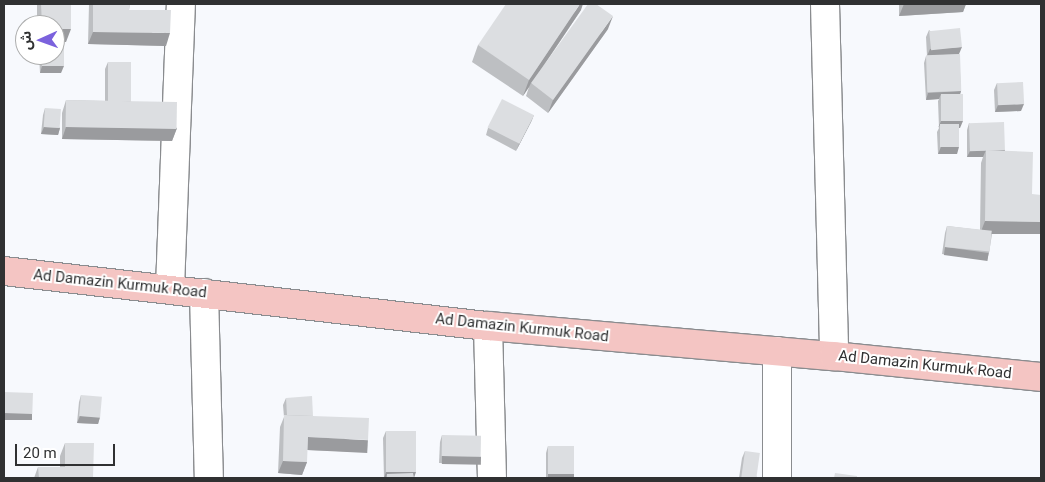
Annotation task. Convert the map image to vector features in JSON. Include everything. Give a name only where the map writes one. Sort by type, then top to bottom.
[{"type":"highway","name":"Ad Damazin Kurmuk Road","points":[[4,271],[170,288],[488,326],[834,356],[1041,377]]},
{"type":"street","points":[[170,288],[181,4]]},
{"type":"street","points":[[825,4],[834,356]]},
{"type":"street","points":[[204,293],[209,478]]},
{"type":"street","points":[[488,326],[492,478]]},
{"type":"street","points":[[777,351],[777,478]]},
{"type":"building","points":[[41,4],[71,4],[71,29],[65,29],[65,15],[42,15]]},
{"type":"building","points":[[93,4],[130,4],[129,10],[171,10],[170,33],[93,32]]},
{"type":"building","points":[[506,4],[580,4],[529,80],[478,45]]},
{"type":"building","points":[[588,4],[596,4],[613,16],[553,100],[531,83]]},
{"type":"building","points":[[960,28],[962,47],[931,50],[929,31]]},
{"type":"building","points":[[960,54],[961,91],[927,92],[926,55]]},
{"type":"building","points":[[108,62],[131,62],[131,101],[108,101]]},
{"type":"building","points":[[42,65],[64,65],[64,66]]},
{"type":"building","points":[[1023,82],[1024,104],[998,105],[997,83]]},
{"type":"building","points":[[941,94],[963,94],[963,121],[941,121]]},
{"type":"building","points":[[502,99],[534,115],[520,144],[487,128]]},
{"type":"building","points":[[66,100],[177,102],[177,129],[66,127]]},
{"type":"building","points":[[45,108],[61,109],[60,128],[44,127]]},
{"type":"building","points":[[1004,122],[1005,150],[970,151],[969,123]]},
{"type":"building","points":[[940,124],[959,124],[959,147],[940,147]]},
{"type":"building","points":[[986,150],[1033,152],[1032,194],[1041,195],[1041,222],[985,221]]},
{"type":"building","points":[[947,226],[992,231],[990,252],[945,247]]},
{"type":"building","points":[[4,392],[33,393],[32,414],[4,413]]},
{"type":"building","points":[[81,395],[102,397],[100,418],[79,416]]},
{"type":"building","points":[[312,396],[313,416],[287,415],[286,398]]},
{"type":"building","points":[[284,415],[369,418],[368,440],[308,437],[307,462],[283,461]]},
{"type":"building","points":[[386,431],[416,431],[416,472],[386,472]]},
{"type":"building","points":[[442,435],[481,436],[481,457],[442,456]]},
{"type":"building","points":[[65,443],[94,443],[93,478],[39,478],[38,467],[65,467]]},
{"type":"building","points":[[548,446],[574,446],[574,474],[548,474]]},
{"type":"building","points":[[745,451],[760,453],[756,478],[741,478]]},
{"type":"building","points":[[413,473],[414,478],[387,478],[387,474]]},
{"type":"building","points":[[835,473],[857,476],[857,478],[834,478]]}]
